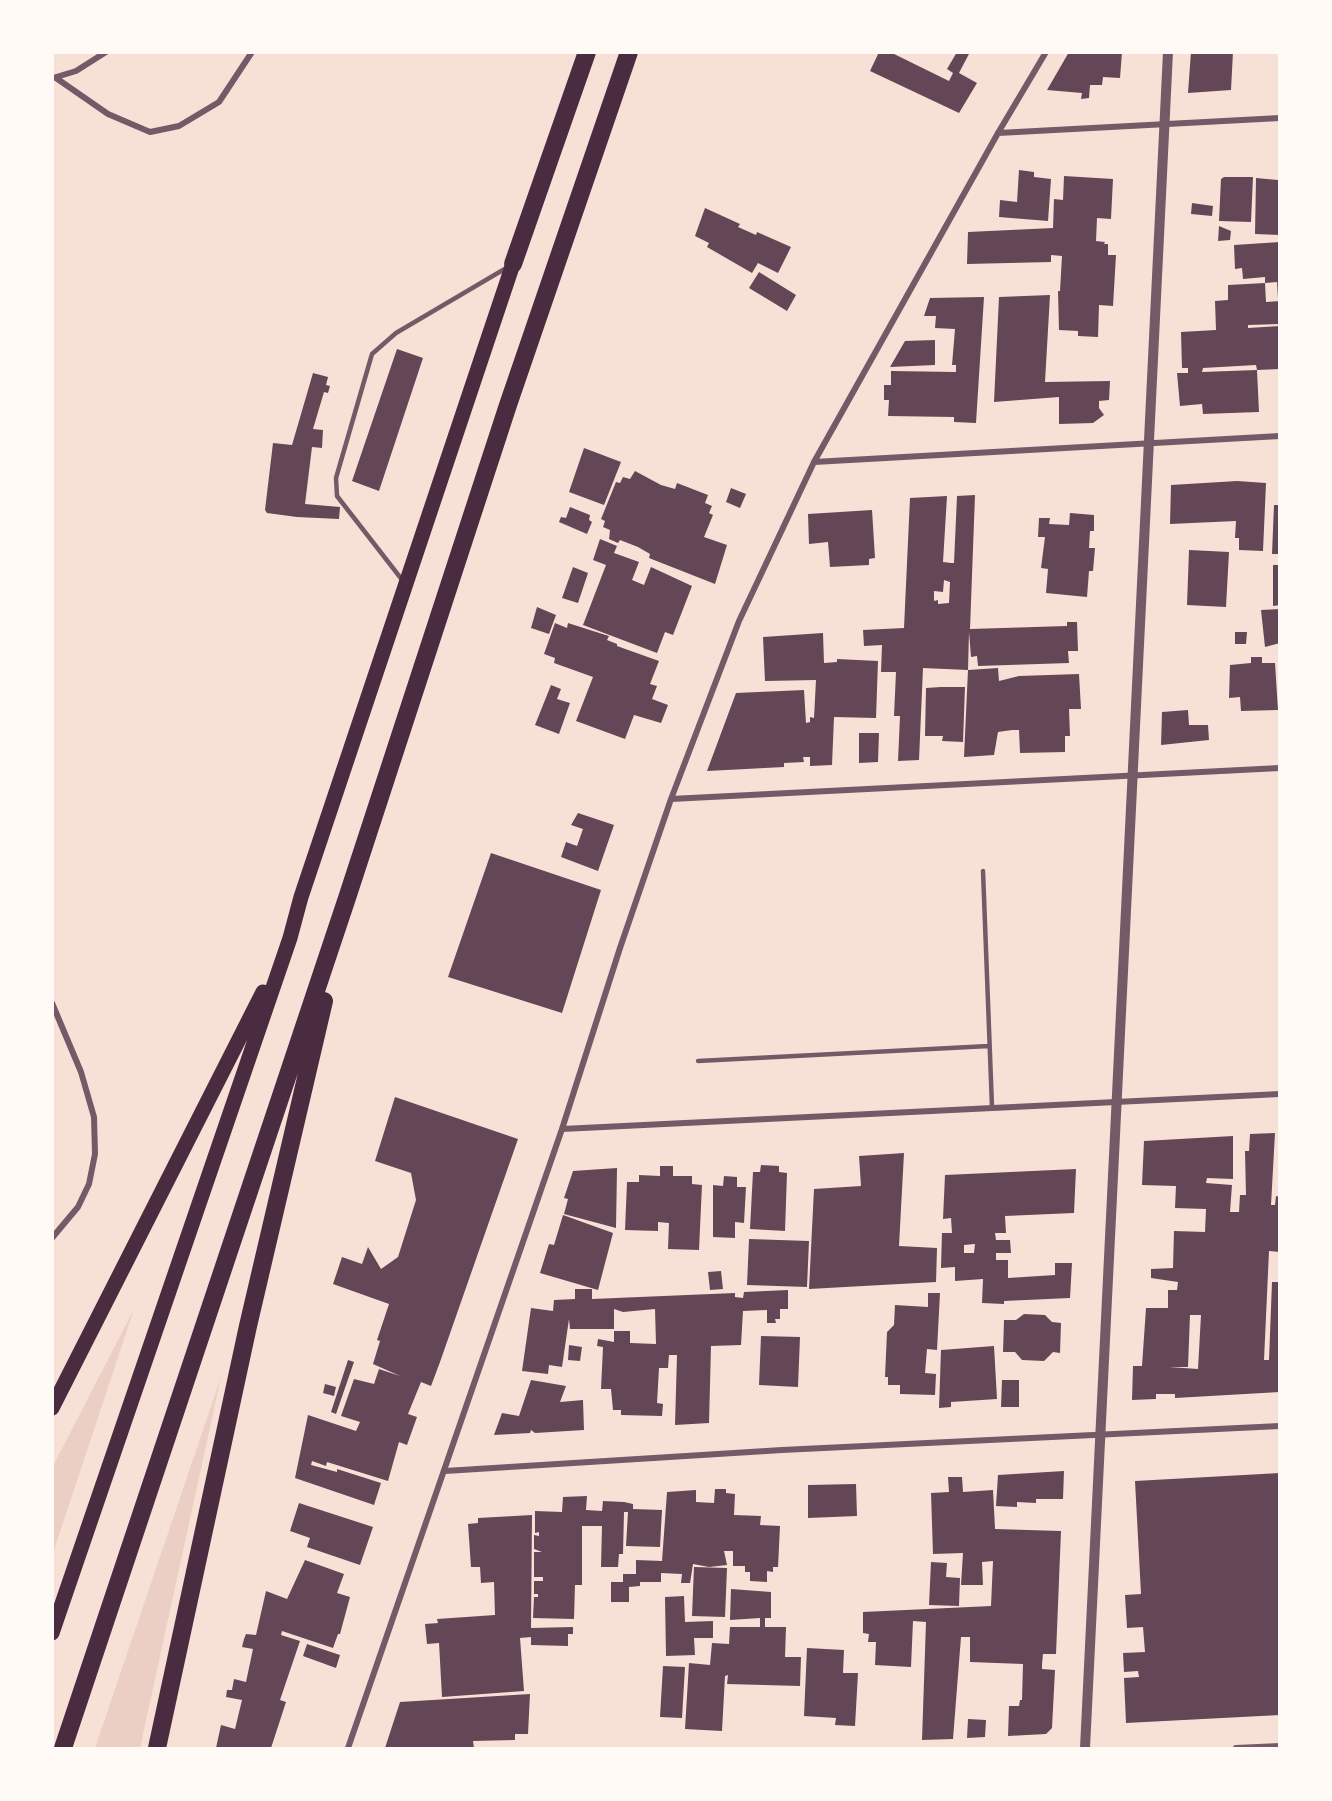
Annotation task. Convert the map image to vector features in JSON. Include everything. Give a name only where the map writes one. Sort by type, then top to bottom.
[{"type":"highway","points":[[513,264],[587,52]]},
{"type":"highway","points":[[63,1749],[347,897],[508,405],[629,52]]},
{"type":"highway","points":[[157,1749],[245,1337],[347,897]]},
{"type":"main road","points":[[52,1633],[290,938],[301,897],[513,264]]},
{"type":"main road","points":[[52,1408],[290,938]]},
{"type":"street","points":[[54,78],[76,71],[106,52]]},
{"type":"street","points":[[54,78],[108,114],[150,132],[179,126],[219,102],[252,52]]},
{"type":"street","points":[[348,1749],[562,1129],[671,799],[739,621],[814,462],[998,133],[1046,52]]},
{"type":"street","points":[[1085,1749],[1168,52]]},
{"type":"street","points":[[998,133],[1280,118]]},
{"type":"street","points":[[814,462],[1280,436]]},
{"type":"street","points":[[671,799],[1280,768]]},
{"type":"street","points":[[52,1003],[81,1072],[94,1117],[95,1154],[89,1184],[78,1207],[52,1238]]},
{"type":"street","points":[[562,1129],[1280,1094]]},
{"type":"street","points":[[445,1471],[782,1450],[1280,1426]]},
{"type":"street","points":[[1236,1749],[1280,1746]]},
{"type":"lane","points":[[405,584],[337,496],[336,478],[372,354],[396,333],[513,264]]},
{"type":"lane","points":[[982,871],[992,1107]]},
{"type":"lane","points":[[698,1061],[989,1046]]},
{"type":"shaded area","points":[[134,1309],[53,1553],[53,1466]]},
{"type":"shaded area","points":[[221,1377],[140,1748],[95,1748]]},
{"type":"building","points":[[879,52],[890,52],[949,81],[953,73],[947,69],[957,52],[970,52],[959,73],[977,83],[959,113],[870,71]]},
{"type":"building","points":[[1069,52],[1122,52],[1120,78],[1103,77],[1102,85],[1090,85],[1089,98],[1081,99],[1082,93],[1047,90]]},
{"type":"building","points":[[1191,52],[1233,52],[1231,90],[1188,93]]},
{"type":"building","points":[[1019,170],[1034,172],[1034,177],[1051,179],[1048,221],[999,217],[1000,200],[1017,202]]},
{"type":"building","points":[[1064,176],[1113,179],[1111,219],[1097,218],[1096,241],[1108,244],[1108,255],[1116,255],[1113,306],[1099,305],[1098,337],[1078,336],[1078,331],[1059,330],[1058,291],[1060,291],[1062,256],[1051,255],[1051,262],[967,264],[968,232],[1053,228],[1054,199],[1063,200]]},
{"type":"building","points":[[1224,177],[1253,177],[1251,222],[1219,221],[1221,179]]},
{"type":"building","points":[[1256,178],[1278,180],[1280,235],[1255,234]]},
{"type":"building","points":[[1192,203],[1213,206],[1212,216],[1191,214]]},
{"type":"building","points":[[705,208],[740,224],[738,227],[756,235],[757,232],[791,247],[778,273],[758,263],[752,273],[707,247],[709,243],[695,236]]},
{"type":"building","points":[[1219,226],[1231,231],[1230,240],[1218,241]]},
{"type":"building","points":[[1280,242],[1280,299],[1278,299],[1277,282],[1265,283],[1265,277],[1243,279],[1242,268],[1235,269],[1234,245]]},
{"type":"building","points":[[759,272],[796,295],[787,311],[749,288]]},
{"type":"building","points":[[1265,283],[1266,302],[1280,301],[1280,324],[1248,325],[1248,328],[1280,326],[1280,369],[1257,370],[1259,412],[1203,414],[1202,404],[1180,406],[1177,373],[1188,373],[1188,368],[1182,368],[1181,332],[1216,330],[1215,301],[1228,300],[1228,285]],"holes":[[[1256,365],[1257,370],[1202,372],[1203,368]]]},
{"type":"building","points":[[1050,295],[1045,382],[1110,381],[1109,400],[1099,401],[1099,408],[1104,415],[1093,423],[1059,424],[1059,397],[994,402],[999,297]]},
{"type":"building","points":[[984,297],[976,423],[954,422],[954,417],[888,416],[889,400],[884,400],[884,385],[891,385],[891,371],[956,372],[956,365],[952,365],[955,329],[935,328],[936,316],[924,316],[930,298]]},
{"type":"building","points":[[935,340],[935,365],[890,367],[905,341]]},
{"type":"building","points":[[397,349],[423,358],[379,491],[352,481]]},
{"type":"building","points":[[313,373],[328,377],[326,385],[330,386],[328,393],[324,392],[313,429],[323,430],[322,448],[312,447],[305,504],[340,507],[339,519],[297,517],[267,513],[265,510],[273,443],[292,445]]},
{"type":"building","points":[[584,448],[621,462],[604,505],[569,492]]},
{"type":"building","points":[[635,471],[661,485],[675,489],[677,483],[708,495],[705,503],[712,506],[709,513],[713,515],[704,537],[727,545],[715,584],[649,558],[650,554],[638,547],[620,540],[618,543],[609,539],[610,530],[603,527],[605,521],[601,519],[616,482],[620,483],[623,477],[630,479]]},
{"type":"building","points":[[1237,481],[1266,483],[1263,551],[1239,550],[1239,538],[1235,538],[1236,521],[1170,524],[1171,485]]},
{"type":"building","points":[[731,488],[746,494],[740,508],[726,502]]},
{"type":"building","points":[[975,495],[970,629],[1067,626],[1067,622],[1077,622],[1078,651],[1068,651],[1069,663],[978,666],[977,656],[971,657],[969,632],[968,670],[923,668],[919,760],[898,761],[900,716],[894,716],[896,672],[881,672],[882,645],[864,646],[863,630],[904,628],[910,498],[947,496],[943,562],[954,563],[957,496]],"holes":[[[944,580],[950,582],[949,603],[938,604],[938,600],[934,601],[934,591],[943,592]]]},
{"type":"building","points":[[1274,505],[1280,505],[1280,554],[1272,554]]},
{"type":"building","points":[[570,507],[590,515],[589,520],[592,522],[587,534],[559,522],[561,517],[566,518]]},
{"type":"building","points":[[872,510],[875,558],[869,559],[869,565],[830,567],[828,542],[809,544],[808,514]]},
{"type":"building","points":[[1070,513],[1094,515],[1094,531],[1090,531],[1089,548],[1095,548],[1093,571],[1089,571],[1087,597],[1046,593],[1048,569],[1041,568],[1045,537],[1038,537],[1039,518],[1050,518],[1049,524],[1069,525]]},
{"type":"building","points":[[600,539],[617,546],[614,553],[639,562],[632,580],[644,585],[651,567],[692,586],[673,635],[665,632],[657,653],[583,625],[606,565],[593,560]]},
{"type":"building","points":[[1189,550],[1229,552],[1226,607],[1187,605]]},
{"type":"building","points":[[1273,565],[1280,565],[1280,605],[1273,606]]},
{"type":"building","points":[[573,567],[588,573],[578,603],[562,598]]},
{"type":"building","points":[[537,607],[556,615],[549,634],[531,628]]},
{"type":"building","points":[[1280,609],[1280,643],[1265,647],[1261,610]]},
{"type":"building","points":[[555,623],[567,628],[568,623],[609,636],[607,640],[617,646],[659,661],[650,684],[657,686],[652,699],[668,705],[661,723],[634,715],[625,739],[576,721],[593,677],[554,663],[555,658],[544,654]]},
{"type":"building","points":[[1235,632],[1247,632],[1246,644],[1235,644]]},
{"type":"building","points":[[823,633],[824,663],[837,662],[837,659],[878,661],[876,718],[834,717],[832,765],[810,766],[810,757],[803,757],[804,762],[784,763],[784,767],[707,771],[736,693],[804,690],[806,723],[810,722],[810,717],[814,718],[816,680],[765,681],[763,637]]},
{"type":"building","points":[[1251,657],[1262,657],[1262,663],[1275,663],[1278,710],[1241,711],[1240,697],[1229,698],[1230,665],[1251,663]]},
{"type":"building","points":[[998,668],[999,681],[1019,676],[1079,674],[1081,709],[1069,709],[1070,736],[1065,736],[1065,752],[1020,753],[1019,730],[1012,730],[998,732],[994,755],[964,757],[968,670]]},
{"type":"building","points":[[551,685],[561,689],[557,699],[570,703],[559,734],[535,725]]},
{"type":"building","points":[[965,687],[963,742],[942,741],[943,736],[925,736],[926,688]]},
{"type":"building","points":[[1188,710],[1189,725],[1208,725],[1209,740],[1161,745],[1162,712]]},
{"type":"building","points":[[859,733],[879,733],[878,762],[859,763]]},
{"type":"building","points":[[578,813],[614,825],[598,871],[561,857],[566,842],[577,846],[583,829],[571,825]]},
{"type":"building","points":[[491,853],[601,890],[562,1013],[448,977]]},
{"type":"building","points":[[395,1097],[518,1139],[431,1386],[421,1382],[408,1414],[417,1417],[407,1445],[399,1442],[388,1481],[327,1462],[326,1466],[312,1461],[311,1465],[337,1472],[337,1469],[381,1483],[374,1505],[295,1478],[308,1415],[356,1431],[360,1422],[341,1416],[354,1379],[374,1384],[379,1369],[400,1376],[373,1364],[380,1341],[377,1340],[389,1304],[333,1284],[342,1257],[362,1264],[368,1247],[381,1269],[398,1257],[416,1200],[411,1173],[375,1161]]},
{"type":"building","points":[[1275,1133],[1271,1205],[1275,1205],[1276,1196],[1280,1197],[1280,1252],[1269,1251],[1264,1360],[1269,1360],[1272,1282],[1280,1282],[1280,1392],[1175,1398],[1175,1394],[1156,1394],[1156,1399],[1132,1400],[1133,1366],[1142,1366],[1146,1308],[1168,1308],[1168,1290],[1177,1290],[1178,1282],[1151,1278],[1151,1269],[1173,1268],[1174,1231],[1205,1232],[1206,1209],[1175,1208],[1176,1186],[1142,1185],[1144,1141],[1233,1136],[1233,1179],[1207,1178],[1206,1183],[1232,1185],[1230,1212],[1239,1212],[1240,1195],[1246,1195],[1245,1151],[1249,1151],[1250,1134]],"holes":[[[1190,1315],[1201,1315],[1198,1369],[1169,1367],[1188,1367]]]},
{"type":"building","points":[[904,1153],[899,1246],[937,1248],[936,1282],[809,1289],[814,1189],[861,1186],[859,1156]]},
{"type":"building","points":[[761,1165],[779,1166],[779,1172],[787,1173],[785,1231],[750,1229],[753,1172],[760,1172]]},
{"type":"building","points":[[660,1166],[673,1166],[673,1176],[692,1176],[692,1184],[702,1185],[699,1250],[668,1249],[669,1223],[658,1222],[658,1231],[625,1230],[627,1182],[639,1182],[639,1175],[660,1176]]},
{"type":"building","points":[[617,1168],[616,1228],[564,1214],[568,1199],[564,1198],[573,1171]]},
{"type":"building","points":[[1076,1169],[1074,1213],[1005,1216],[1006,1233],[995,1233],[996,1240],[1010,1240],[1011,1253],[996,1253],[996,1260],[1008,1260],[1008,1278],[1055,1275],[1055,1263],[1072,1263],[1070,1298],[1004,1301],[1004,1304],[982,1303],[983,1279],[955,1281],[955,1267],[941,1268],[942,1233],[952,1233],[951,1218],[943,1219],[945,1175]],"holes":[[[975,1244],[974,1253],[964,1253],[964,1245]]]},
{"type":"building","points":[[724,1176],[737,1177],[737,1187],[746,1187],[744,1223],[735,1222],[735,1238],[713,1237],[713,1185],[723,1186]]},
{"type":"building","points":[[563,1215],[613,1233],[598,1290],[540,1273],[549,1244],[554,1245]]},
{"type":"building","points":[[749,1239],[809,1241],[807,1287],[747,1285]]},
{"type":"building","points":[[721,1271],[723,1289],[710,1290],[708,1272]]},
{"type":"building","points":[[575,1289],[592,1289],[592,1299],[735,1293],[735,1297],[743,1298],[744,1292],[788,1290],[788,1309],[780,1309],[780,1319],[775,1319],[776,1323],[767,1323],[767,1310],[743,1311],[741,1345],[711,1346],[709,1423],[675,1425],[677,1355],[669,1355],[668,1368],[659,1368],[657,1403],[663,1404],[662,1416],[621,1415],[621,1410],[613,1410],[611,1389],[601,1389],[603,1347],[597,1346],[598,1339],[614,1342],[614,1331],[630,1331],[630,1343],[656,1344],[655,1309],[623,1312],[614,1309],[614,1329],[570,1329],[569,1319],[562,1367],[549,1365],[548,1374],[522,1371],[531,1308],[553,1311],[554,1300],[575,1299]]},
{"type":"building","points":[[928,1293],[940,1293],[937,1350],[927,1349],[925,1373],[936,1374],[935,1395],[900,1394],[900,1385],[888,1385],[888,1377],[885,1377],[887,1332],[894,1325],[895,1305],[928,1307]]},
{"type":"building","points":[[1024,1314],[1045,1315],[1052,1322],[1061,1323],[1060,1353],[1053,1352],[1044,1361],[1022,1360],[1015,1352],[1003,1352],[1004,1320],[1016,1320]]},
{"type":"building","points":[[761,1336],[800,1337],[798,1387],[759,1385]]},
{"type":"building","points":[[569,1345],[582,1347],[580,1361],[568,1360]]},
{"type":"building","points":[[994,1346],[997,1399],[951,1402],[951,1407],[939,1408],[941,1350]]},
{"type":"building","points":[[348,1360],[354,1362],[336,1414],[331,1412]]},
{"type":"building","points":[[531,1380],[566,1386],[560,1402],[583,1400],[584,1430],[535,1433],[531,1430],[530,1433],[494,1435],[502,1413],[519,1416]]},
{"type":"building","points":[[1002,1380],[1019,1380],[1019,1407],[1001,1407]]},
{"type":"building","points":[[325,1384],[336,1387],[334,1396],[323,1393]]},
{"type":"building","points":[[1064,1471],[1063,1499],[1036,1499],[1036,1503],[1017,1502],[1017,1507],[996,1506],[998,1475]]},
{"type":"building","points":[[1280,1473],[1280,1715],[1126,1723],[1124,1678],[1139,1677],[1138,1671],[1124,1672],[1123,1653],[1145,1652],[1143,1627],[1127,1628],[1125,1595],[1141,1594],[1135,1481]]},
{"type":"building","points":[[948,1477],[962,1477],[963,1492],[993,1490],[995,1529],[1061,1531],[1056,1654],[1043,1654],[1042,1664],[1042,1669],[1055,1670],[1052,1728],[1046,1734],[1008,1736],[1009,1706],[1019,1706],[1022,1700],[1023,1664],[970,1662],[970,1637],[961,1637],[953,1739],[922,1740],[926,1622],[913,1621],[911,1667],[875,1665],[876,1642],[868,1642],[869,1634],[863,1633],[863,1612],[991,1606],[993,1561],[982,1562],[983,1585],[961,1585],[963,1553],[933,1554],[931,1493],[949,1492]]},
{"type":"building","points":[[856,1484],[857,1516],[808,1518],[808,1485]]},
{"type":"building","points":[[715,1489],[726,1489],[726,1493],[735,1494],[734,1515],[761,1516],[760,1525],[780,1526],[778,1567],[773,1567],[773,1572],[767,1571],[767,1582],[750,1581],[750,1572],[745,1572],[745,1566],[733,1566],[733,1551],[724,1551],[727,1565],[709,1567],[693,1564],[690,1583],[681,1583],[682,1574],[661,1573],[661,1582],[640,1582],[640,1586],[629,1587],[629,1602],[611,1602],[611,1582],[623,1582],[623,1574],[636,1574],[636,1560],[662,1561],[667,1492],[696,1490],[696,1502],[714,1503]]},
{"type":"building","points":[[587,1496],[586,1510],[602,1511],[603,1501],[633,1504],[633,1509],[662,1510],[660,1547],[626,1546],[628,1512],[624,1512],[623,1554],[619,1554],[618,1567],[601,1567],[602,1526],[582,1526],[582,1585],[575,1585],[574,1619],[533,1618],[534,1597],[538,1597],[538,1594],[534,1594],[534,1581],[543,1581],[543,1577],[534,1577],[534,1552],[542,1552],[534,1549],[534,1535],[539,1536],[539,1532],[535,1533],[535,1511],[562,1512],[563,1497]]},
{"type":"building","points":[[299,1503],[373,1527],[360,1565],[307,1547],[310,1538],[290,1531]]},
{"type":"building","points":[[532,1515],[531,1628],[573,1627],[573,1634],[568,1634],[568,1646],[531,1645],[531,1637],[520,1638],[524,1691],[442,1697],[439,1643],[427,1644],[425,1624],[438,1623],[437,1619],[495,1615],[494,1582],[481,1583],[480,1567],[471,1567],[468,1524],[478,1523],[478,1518]]},
{"type":"building","points":[[305,1560],[344,1574],[337,1593],[350,1597],[340,1634],[333,1648],[282,1631],[281,1635],[300,1641],[280,1700],[286,1702],[271,1748],[216,1748],[221,1725],[235,1729],[242,1700],[226,1697],[227,1690],[232,1690],[234,1679],[246,1682],[253,1649],[242,1647],[246,1634],[256,1635],[266,1591],[287,1599]]},
{"type":"building","points":[[931,1562],[947,1563],[946,1577],[960,1578],[959,1606],[929,1605]]},
{"type":"building","points":[[694,1567],[727,1568],[725,1617],[692,1616]]},
{"type":"building","points":[[731,1589],[771,1592],[771,1618],[765,1618],[765,1627],[786,1627],[785,1657],[801,1657],[800,1686],[727,1684],[728,1675],[725,1676],[722,1731],[685,1729],[689,1663],[710,1665],[712,1643],[729,1644],[730,1627],[760,1627],[760,1618],[730,1620]]},
{"type":"building","points":[[684,1596],[685,1622],[713,1621],[713,1638],[694,1638],[695,1655],[666,1656],[665,1597]]},
{"type":"building","points":[[307,1644],[340,1655],[336,1668],[303,1656]]},
{"type":"building","points":[[807,1648],[844,1650],[843,1673],[858,1673],[855,1726],[835,1725],[836,1718],[804,1716]]},
{"type":"building","points":[[663,1666],[685,1667],[682,1718],[660,1717]]},
{"type":"building","points":[[530,1694],[528,1734],[515,1734],[515,1740],[473,1741],[474,1748],[385,1748],[400,1702]]},
{"type":"building","points":[[968,1719],[986,1720],[985,1737],[967,1738]]}]
